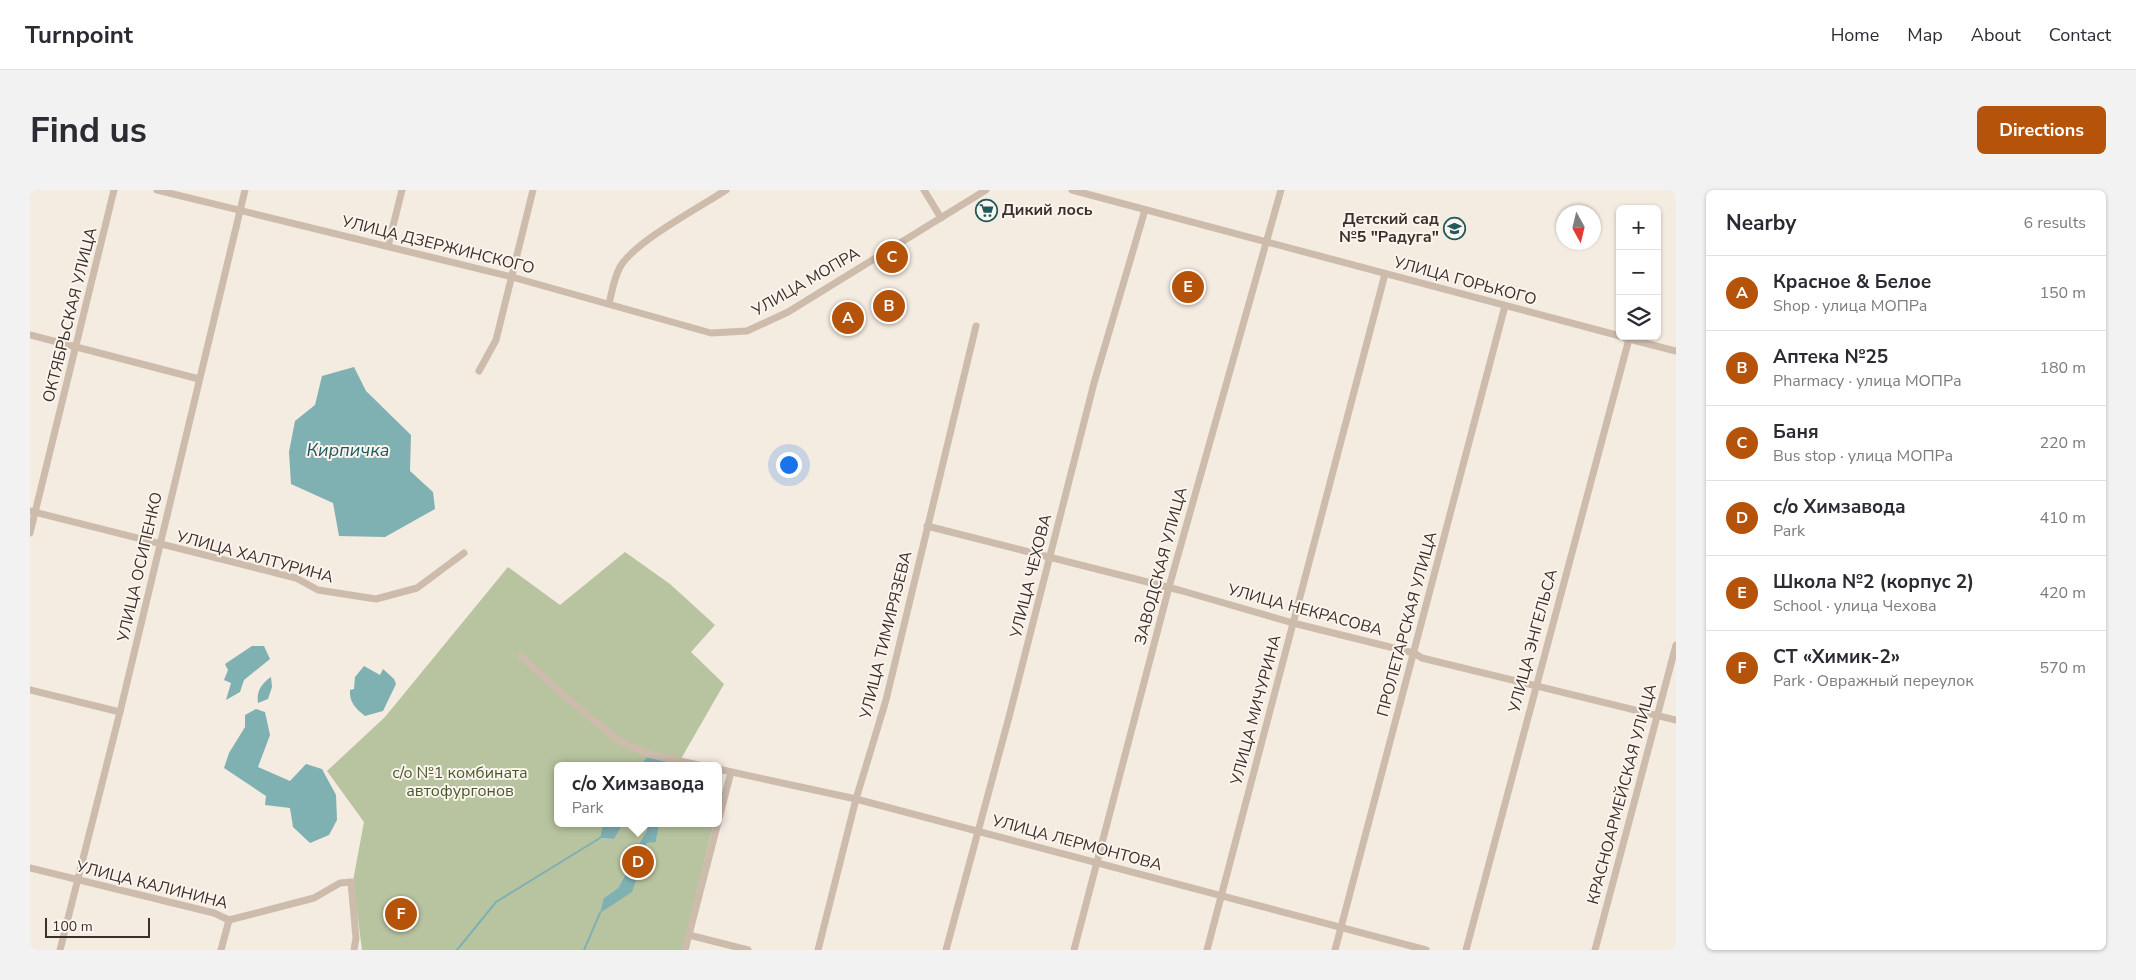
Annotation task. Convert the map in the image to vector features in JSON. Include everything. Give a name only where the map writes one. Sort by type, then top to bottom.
[{"type":"street","name":"ОКТЯБРЬСКАЯ УЛИЦА","points":[[30,534],[33,512],[114,190]]},
{"type":"street","name":"УЛИЦА ДЗЕРЖИНСКОГО","points":[[157,190],[512,277],[711,333]]},
{"type":"street","name":"УЛИЦА ОСИПЕНКО","points":[[60,950],[76,880],[120,712],[245,190]]},
{"type":"street","points":[[388,246],[402,190]]},
{"type":"street","points":[[479,371],[496,340],[533,190]]},
{"type":"street","points":[[609,304],[616,276],[621,265],[635,249],[726,190]]},
{"type":"street","points":[[924,190],[941,218]]},
{"type":"street","name":"УЛИЦА МОПРА","points":[[711,333],[747,331],[788,312],[986,190]]},
{"type":"street","name":"УЛИЦА ГОРЬКОГО","points":[[1072,190],[1616,335]]},
{"type":"street","name":"ЗАВОДСКАЯ УЛИЦА","points":[[1074,950],[1169,587],[1281,190]]},
{"type":"street","name":"УЛИЦА ЧЕХОВА","points":[[946,950],[1010,717],[1094,382],[1145,210]]},
{"type":"street","name":"УЛИЦА МИЧУРИНА","points":[[1207,950],[1385,274]]},
{"type":"street","name":"ПРОЛЕТАРСКАЯ УЛИЦА","points":[[1335,950],[1505,306]]},
{"type":"street","name":"УЛИЦА ТИМИРЯЗЕВА","points":[[818,950],[856,799],[886,700],[976,326]]},
{"type":"street","points":[[30,335],[76,345],[200,379]]},
{"type":"street","name":"УЛИЦА ЭНГЕЛЬСА","points":[[1466,950],[1628,340]]},
{"type":"street","name":"УЛИЦА ГОРЬКОГО","points":[[1636,340],[1676,351]]},
{"type":"street","name":"УЛИЦА ХАЛТУРИНА","points":[[33,512],[296,578],[318,590],[376,599],[417,588],[464,553]]},
{"type":"street","name":"УЛИЦА НЕКРАСОВА","points":[[927,526],[1169,587],[1293,624],[1414,653],[1422,658],[1676,720]]},
{"type":"street","name":"КРАСНОАРМЕЙСКАЯ УЛИЦА","points":[[1594,950],[1676,645]]},
{"type":"street","points":[[521,656],[568,699],[618,740],[648,754],[685,762]]},
{"type":"street","points":[[30,690],[120,712]]},
{"type":"street","name":"УЛИЦА ЛЕРМОНТОВА","points":[[722,770],[856,799],[1426,950]]},
{"type":"street","points":[[722,807],[731,772]]},
{"type":"street","points":[[685,950],[717,827]]},
{"type":"street","name":"УЛИЦА КАЛИНИНА","points":[[30,868],[214,913],[229,920],[314,898],[340,883],[352,882],[356,938],[354,950]]},
{"type":"street","points":[[221,950],[229,920]]},
{"type":"street","points":[[689,935],[748,950]]},
{"type":"green space","name":"с/о №1 комбината автофургонов","points":[[625,552],[670,584],[715,625],[691,652],[724,684],[679,762],[669,762],[648,757],[644,762],[554,762],[554,827],[602,827],[600,838],[614,839],[622,827],[646,827],[647,831],[633,853],[641,857],[647,843],[656,841],[658,827],[713,827],[682,950],[362,950],[353,881],[364,822],[327,771],[385,717],[508,567],[560,605]],"holes":[[[629,868],[632,892],[604,898],[618,888]]]},
{"type":"water","name":"Кирпичка","points":[[354,367],[366,391],[411,435],[410,471],[433,492],[435,509],[385,537],[339,536],[333,503],[291,484],[289,452],[295,421],[315,405],[322,376]]},
{"type":"water","points":[[252,646],[264,646],[270,659],[244,680],[240,692],[226,700],[231,683],[224,680],[228,670],[225,664]]},
{"type":"water","points":[[364,666],[380,675],[383,669],[394,679],[396,684],[383,711],[365,716],[354,705],[350,694],[350,690],[354,689],[355,677]]},
{"type":"water","points":[[271,677],[272,687],[268,699],[258,703],[260,688]]},
{"type":"water","points":[[256,709],[265,712],[270,735],[258,767],[290,781],[306,764],[322,769],[336,795],[337,820],[329,835],[310,843],[293,827],[290,808],[265,805],[266,796],[224,768],[229,753],[245,727],[245,715]]},
{"type":"water","points":[[647,757],[669,762],[643,762]]},
{"type":"water","points":[[602,827],[622,827],[614,839],[600,838]]},
{"type":"water","points":[[646,827],[658,827],[656,842],[647,843],[641,857],[633,853],[647,831]]},
{"type":"water","points":[[629,868],[640,869],[632,892],[600,913],[604,898],[618,888]]},
{"type":"waterway","points":[[457,950],[496,902],[600,838]]},
{"type":"waterway","points":[[584,950],[600,913]]},
{"type":"place","name":"Дикий лось","points":[[986,210]]},
{"type":"place","name":"Детский сад №5 \"Радуга\"","points":[[1455,228]]},
{"type":"place","name":"Баня","points":[[892,257]]},
{"type":"place","name":"Школа №2 (корпус 2)","points":[[1188,287]]},
{"type":"place","name":"Аптека №25","points":[[889,306]]},
{"type":"place","name":"Красное & Белое","points":[[848,318]]},
{"type":"place","name":"с/о Химзавода","points":[[638,862]]},
{"type":"place","name":"СТ «Химик-2»","points":[[401,914]]}]
